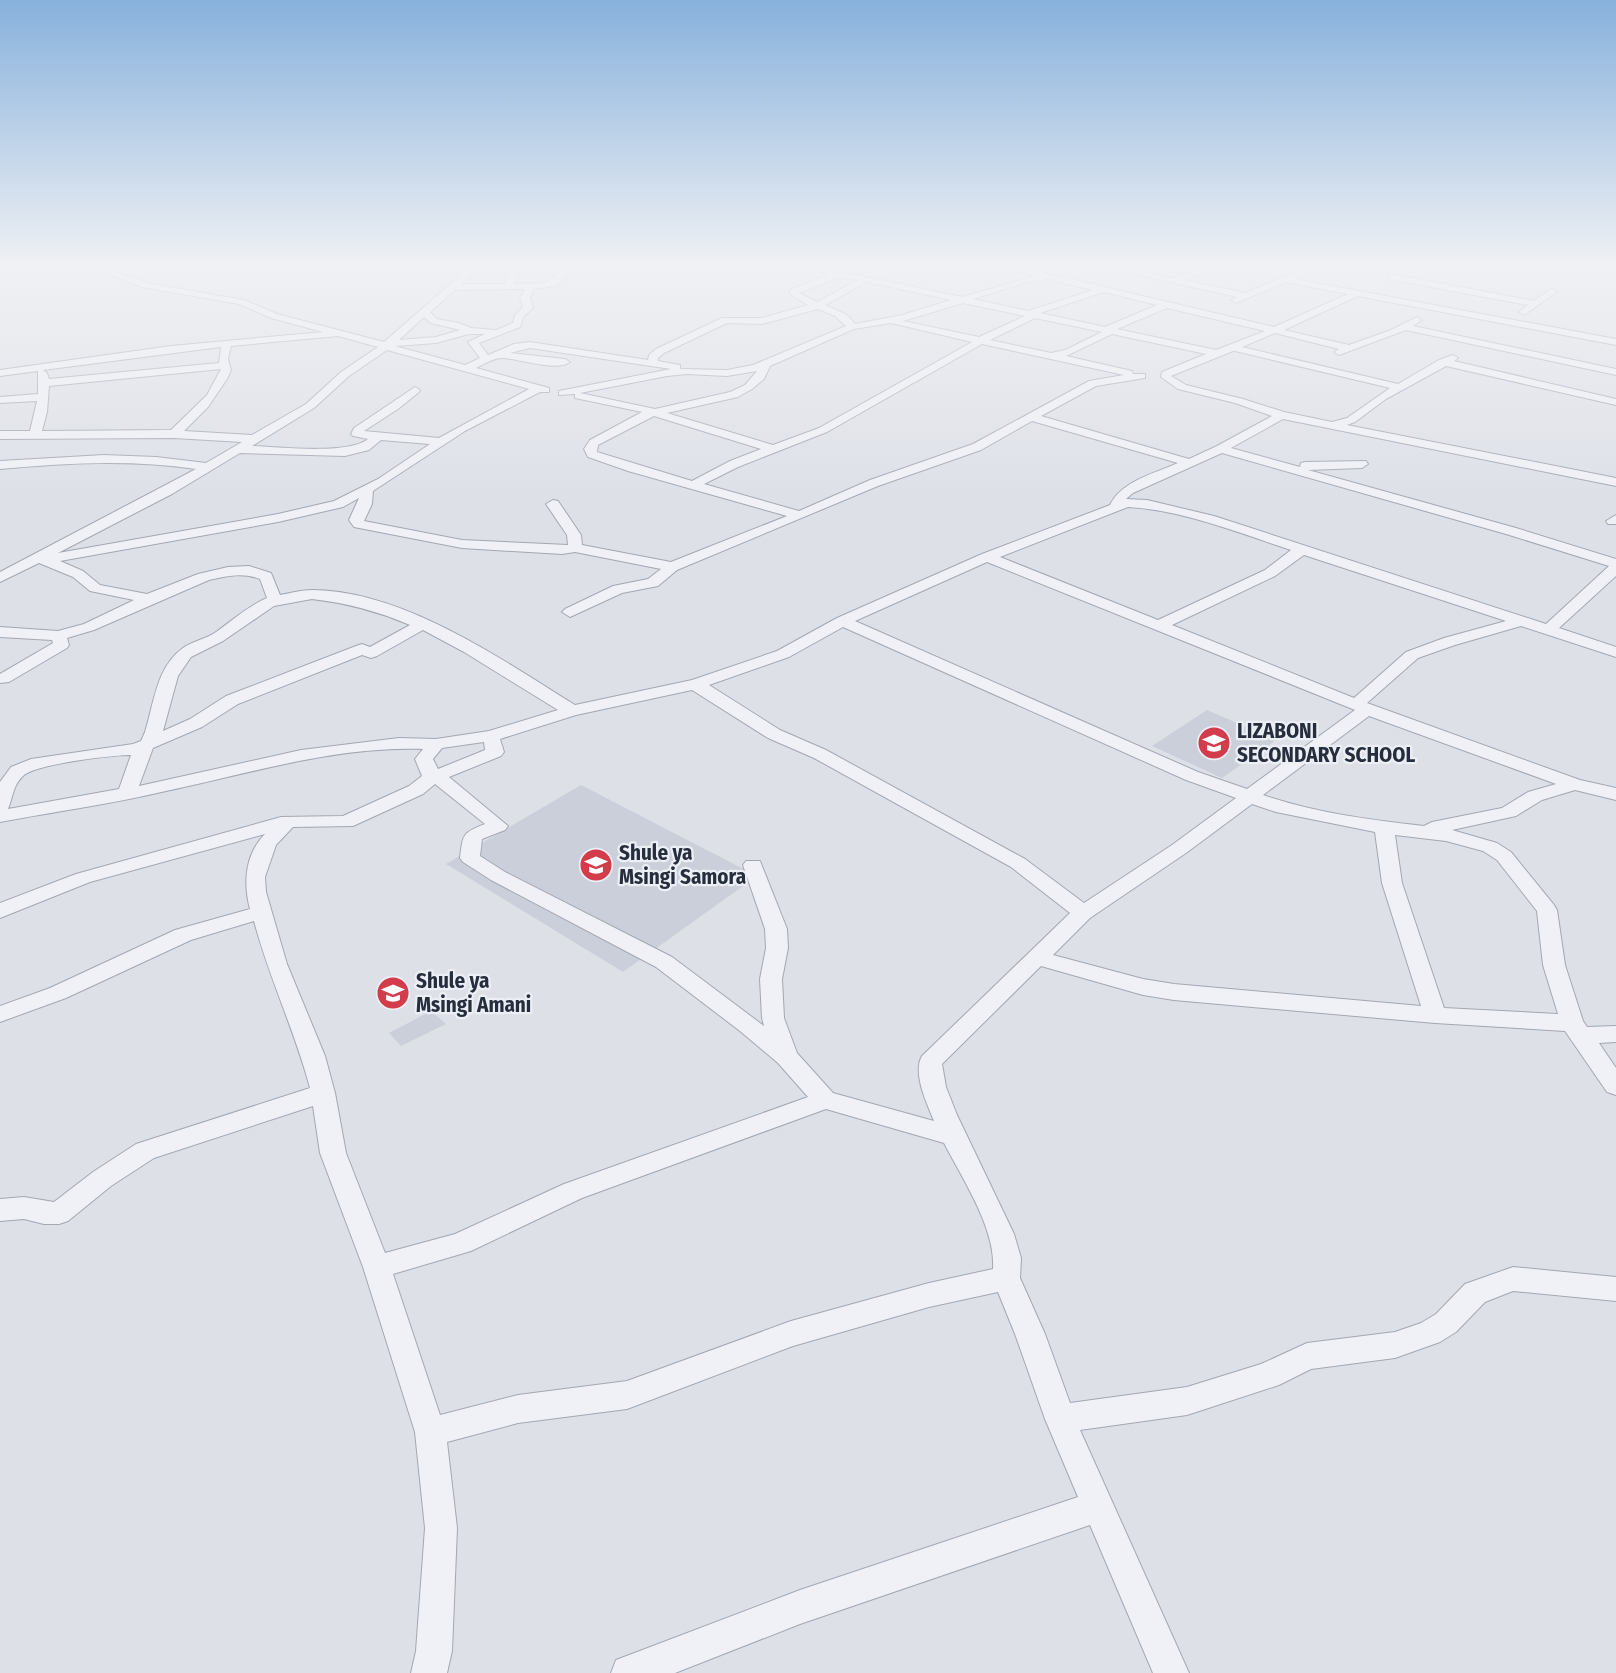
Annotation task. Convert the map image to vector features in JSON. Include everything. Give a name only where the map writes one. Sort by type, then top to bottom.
[{"type":"street","points":[[0,373],[154,351],[226,344]]},
{"type":"street","points":[[174,434],[191,419],[215,390],[226,370],[224,366],[227,344]]},
{"type":"street","points":[[382,344],[538,388],[608,400],[773,449]]},
{"type":"street","points":[[0,579],[209,467],[310,406],[345,374],[386,345],[395,344]]},
{"type":"street","points":[[474,344],[486,360]]},
{"type":"street","points":[[653,363],[653,357],[674,344]]},
{"type":"street","points":[[564,393],[667,373],[727,373],[766,364],[812,344]]},
{"type":"street","points":[[695,484],[735,464],[824,430],[975,344]]},
{"type":"street","points":[[1001,344],[1141,376],[1239,401],[1281,415],[1616,482]]},
{"type":"street","points":[[1053,355],[1068,353],[1084,344]]},
{"type":"street","points":[[1176,344],[1220,354]]},
{"type":"street","points":[[1182,387],[1168,378],[1166,374],[1243,344]]},
{"type":"street","points":[[1334,344],[1349,348]]},
{"type":"street","points":[[1310,367],[1360,344]]},
{"type":"street","points":[[1334,424],[1351,420],[1399,387],[1443,362],[1482,344]]},
{"type":"street","points":[[1482,344],[1616,372]]},
{"type":"street","points":[[1235,348],[1399,387]]},
{"type":"street","points":[[466,368],[499,354],[531,360],[594,364],[634,360],[695,372]]},
{"type":"street","points":[[1443,362],[1616,402]]},
{"type":"street","points":[[766,364],[754,381],[737,392],[706,403],[651,413],[594,443],[590,449],[592,454],[632,468],[800,515]]},
{"type":"street","points":[[44,383],[224,366]]},
{"type":"street","points":[[35,369],[42,373],[44,383],[41,417],[35,434]]},
{"type":"street","points":[[570,612],[618,589],[653,583],[672,567],[874,483],[977,447],[1092,383],[1141,376]]},
{"type":"street","points":[[39,560],[278,518],[338,504],[412,464],[483,416],[538,388]]},
{"type":"street","points":[[415,390],[394,407],[358,430],[357,434],[443,442]]},
{"type":"street","points":[[0,399],[42,397]]},
{"type":"street","points":[[1116,506],[1120,497],[1128,490],[1221,449],[1281,415]]},
{"type":"street","points":[[1030,417],[1191,463]]},
{"type":"street","points":[[0,435],[174,434],[256,439]]},
{"type":"street","points":[[239,449],[345,452],[365,447],[377,437]]},
{"type":"street","points":[[1221,449],[1510,531],[1616,566],[1548,630]]},
{"type":"street","points":[[0,465],[154,458],[209,467]]},
{"type":"street","points":[[1282,466],[1362,464]]},
{"type":"street","points":[[367,490],[365,504],[356,520],[359,524],[462,544],[562,550],[575,548],[672,567]]},
{"type":"street","points":[[0,816],[127,794],[301,755],[399,743],[436,744],[491,736],[572,711],[695,684],[730,674],[783,654],[842,621],[987,557],[1116,506],[1134,503],[1209,519],[1616,652]]},
{"type":"street","points":[[553,504],[574,535],[575,548]]},
{"type":"street","points":[[1158,626],[1270,573],[1301,550]]},
{"type":"street","points":[[987,557],[1362,707],[1574,784],[1616,794]]},
{"type":"street","points":[[39,560],[78,574],[96,588],[149,599]]},
{"type":"street","points":[[0,632],[58,636],[89,627],[149,599],[210,575],[243,569],[266,576],[275,600]]},
{"type":"street","points":[[127,794],[138,757],[155,729],[163,695],[179,660],[198,645],[223,633],[275,600],[290,597],[335,598],[393,611],[470,648],[572,711]]},
{"type":"street","points":[[842,621],[1192,776],[1250,797],[1363,825],[1448,835],[1490,847],[1504,856],[1547,909],[1554,964],[1576,1029],[1616,1086]]},
{"type":"street","points":[[1171,1673],[1060,1419],[1030,1334],[1006,1278],[1010,1267],[1000,1233],[986,1200],[952,1135],[930,1078],[930,1062],[1083,913],[1179,849],[1250,797],[1362,707],[1376,685],[1412,655],[1521,621]]},
{"type":"street","points":[[0,807],[3,791],[16,771],[31,764],[108,751],[136,749],[196,723],[232,700],[362,649],[371,653],[422,624]]},
{"type":"street","points":[[7,675],[61,645],[58,636]]},
{"type":"street","points":[[695,684],[774,734],[820,754],[1018,863],[1047,883],[1083,913]]},
{"type":"street","points":[[0,911],[83,878],[288,821],[346,822],[416,790],[433,774],[495,752],[491,736]]},
{"type":"street","points":[[436,744],[424,759],[433,774],[498,826],[472,836],[470,858],[498,876],[664,962],[748,1025],[786,1057],[825,1100],[952,1135]]},
{"type":"street","points":[[1420,831],[1509,812],[1535,796],[1574,784]]},
{"type":"street","points":[[288,821],[267,843],[255,877],[256,892],[276,964],[313,1056],[323,1093],[333,1152],[377,1267],[430,1432],[441,1528],[434,1651],[429,1673]]},
{"type":"street","points":[[1384,827],[1392,883],[1435,1015]]},
{"type":"street","points":[[753,865],[777,929],[777,948],[771,979],[773,1018],[786,1057]]},
{"type":"street","points":[[0,1014],[58,993],[183,935],[262,912]]},
{"type":"street","points":[[1036,958],[1143,987],[1174,992],[1616,1034]]},
{"type":"street","points":[[0,1210],[24,1208],[44,1213],[59,1213],[102,1179],[146,1151],[323,1093]]},
{"type":"street","points":[[377,1267],[461,1243],[573,1191],[825,1100]]},
{"type":"street","points":[[430,1432],[518,1409],[627,1395],[791,1334],[929,1295],[1006,1278]]},
{"type":"street","points":[[1060,1419],[1187,1401],[1268,1375],[1307,1356],[1395,1345],[1430,1333],[1446,1323],[1475,1293],[1513,1279],[1616,1289]]},
{"type":"street","points":[[629,1673],[800,1607],[1099,1506]]},
{"type":"shaded area","name":"LIZABONI SECONDARY SCHOOL","points":[[1207,710],[1276,740],[1222,778],[1152,746]]},
{"type":"shaded area","points":[[581,785],[757,876],[623,972],[446,864]]},
{"type":"shaded area","points":[[431,1011],[446,1024],[401,1046],[389,1033]]},
{"type":"place","name":"LIZABONI SECONDARY SCHOOL","points":[[1214,743]]},
{"type":"place","name":"Shule ya Msingi Samora","points":[[596,865]]},
{"type":"place","name":"Shule ya Msingi Amani","points":[[393,993]]}]
